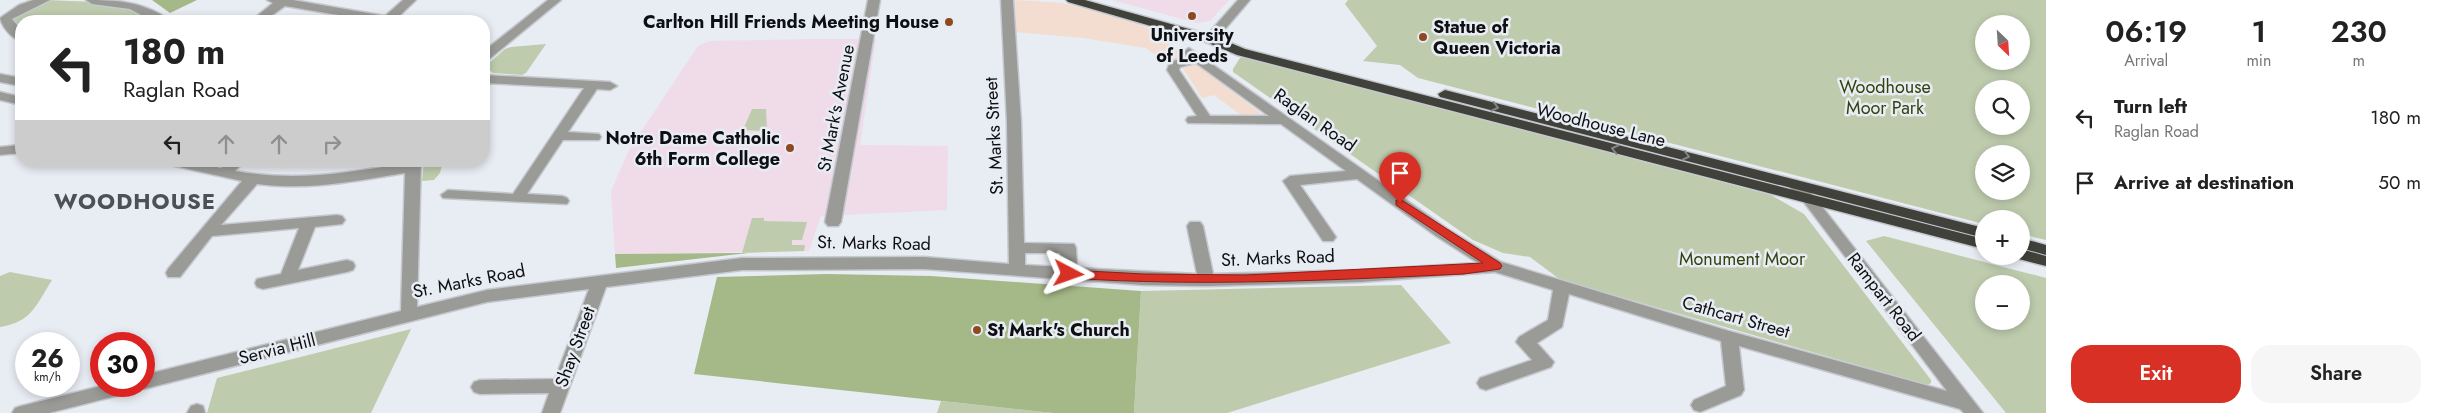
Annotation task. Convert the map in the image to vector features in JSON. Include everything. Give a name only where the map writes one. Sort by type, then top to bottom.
[{"type":"highway","name":"Woodhouse Lane","points":[[1072,0],[1210,39],[1241,52],[1975,242]]},
{"type":"highway","name":"Woodhouse Lane","points":[[1210,39],[1238,40],[1975,232]]},
{"type":"highway","points":[[2030,246],[2046,250]]},
{"type":"highway","points":[[2030,257],[2046,261]]},
{"type":"street","points":[[0,11],[25,0]]},
{"type":"street","points":[[15,31],[6,23],[6,18],[23,8],[44,0]]},
{"type":"street","points":[[92,0],[124,1],[154,15]]},
{"type":"street","points":[[394,15],[410,0]]},
{"type":"street","points":[[490,52],[555,0]]},
{"type":"street","name":"St Mark's Avenue","points":[[833,222],[874,0]]},
{"type":"street","name":"St. Marks Street","points":[[1007,0],[1018,248],[1017,270]]},
{"type":"street","points":[[1210,39],[1244,0]]},
{"type":"street","points":[[263,15],[277,1],[306,3],[332,15]]},
{"type":"street","name":"Raglan Road","points":[[1284,120],[1200,120],[1173,70],[1175,65],[1193,55],[1441,232],[1496,266]]},
{"type":"street","points":[[0,78],[15,81]]},
{"type":"street","points":[[490,79],[610,86]]},
{"type":"street","points":[[518,197],[593,86]]},
{"type":"street","points":[[0,105],[11,99]]},
{"type":"street","points":[[559,136],[594,137]]},
{"type":"street","points":[[0,151],[15,150]]},
{"type":"street","points":[[197,167],[253,179],[291,182],[335,180],[398,167]]},
{"type":"street","points":[[224,173],[231,167]]},
{"type":"street","name":"St. Marks Road","points":[[413,167],[409,315],[488,296],[742,264],[924,263],[1069,274],[1206,280],[1360,276],[1464,270],[1496,266]]},
{"type":"street","points":[[1328,237],[1290,181],[1359,174]]},
{"type":"street","points":[[174,273],[235,197],[253,179]]},
{"type":"street","name":"Rampart Road","points":[[1792,183],[1808,198],[1970,408]]},
{"type":"street","points":[[448,195],[518,197],[562,201]]},
{"type":"street","points":[[208,231],[337,220]]},
{"type":"street","points":[[287,278],[309,223]]},
{"type":"street","points":[[1195,226],[1206,280]]},
{"type":"street","points":[[1018,248],[1068,248],[1069,274]]},
{"type":"street","points":[[263,283],[347,266]]},
{"type":"street","name":"Cathcart Street","points":[[1496,266],[1970,408]]},
{"type":"street","name":"Shay Street","points":[[551,413],[600,281]]},
{"type":"street","points":[[1486,383],[1545,362],[1525,342],[1556,323],[1562,286]]},
{"type":"street","name":"Servia Hill","points":[[155,379],[409,315]]},
{"type":"street","points":[[1700,405],[1735,390],[1729,337]]},
{"type":"street","points":[[480,387],[560,386]]},
{"type":"street","points":[[21,413],[90,395]]},
{"type":"shaded area","points":[[1015,0],[1062,3],[1128,19],[1149,29],[1262,114],[1241,115],[1214,95],[1202,98],[1182,67],[1165,62],[1146,48],[1083,38],[1016,32]]},
{"type":"shaded area","name":"University of Leeds","points":[[1112,0],[1229,0],[1210,21],[1197,23]]},
{"type":"shaded area","name":"Notre Dame Catholic 6th Form College","points":[[876,39],[860,145],[948,146],[947,210],[821,216],[809,251],[615,254],[611,191],[629,150],[698,46],[709,41]]},
{"type":"green space","points":[[46,0],[121,3],[150,15],[15,15],[15,30],[8,22],[9,16]]},
{"type":"green space","points":[[152,0],[197,0],[170,13]]},
{"type":"green space","name":"Woodhouse Moor Park","points":[[1348,0],[2046,0],[2046,240],[2030,236],[2030,210],[1975,210],[1975,222],[1418,78],[1400,65],[1363,61],[1377,46],[1345,4]]},
{"type":"green space","points":[[546,44],[526,73],[522,75],[493,73],[490,71],[490,62],[505,49]]},
{"type":"green space","name":"Monument Moor","points":[[1243,57],[1771,195],[1804,214],[1931,380],[1931,383],[1927,385],[1572,283],[1558,278],[1530,257],[1503,253],[1473,240],[1233,72],[1240,58]]},
{"type":"green space","points":[[752,109],[766,109],[767,131],[743,130]]},
{"type":"green space","points":[[423,167],[442,167],[440,173],[434,180],[422,181]]},
{"type":"green space","points":[[752,218],[764,218],[764,221],[807,222],[802,240],[792,240],[792,245],[805,245],[804,251],[742,253]]},
{"type":"green space","points":[[1884,236],[1975,260],[1975,265],[1996,265],[2046,278],[2046,413],[2006,413],[1866,241]]},
{"type":"green space","points":[[748,253],[616,268],[615,254]]},
{"type":"green space","points":[[10,272],[52,280],[37,305],[26,317],[11,325],[0,327],[0,276]]},
{"type":"green space","points":[[827,274],[931,276],[1141,291],[1134,413],[1053,413],[694,374],[717,277]]},
{"type":"green space","points":[[1401,285],[1451,343],[1227,413],[1134,413],[1141,291]]},
{"type":"green space","points":[[411,329],[371,413],[207,413],[217,378]]},
{"type":"green space","points":[[941,401],[1053,413],[937,413]]},
{"type":"place","name":"University of Leeds","points":[[1192,16]]},
{"type":"place","name":"Carlton Hill Friends Meeting House","points":[[949,22]]},
{"type":"place","name":"Statue of Queen Victoria","points":[[1423,37]]},
{"type":"place","name":"Notre Dame Catholic 6th Form College","points":[[790,148]]},
{"type":"place","name":"St Mark's Church","points":[[977,330]]},
{"type":"district","name":"WOODHOUSE","points":[[135,201]]},
{"type":"route","points":[[1069,274],[1144,279],[1246,280],[1360,276],[1464,270],[1496,266],[1441,232],[1400,203]]}]
